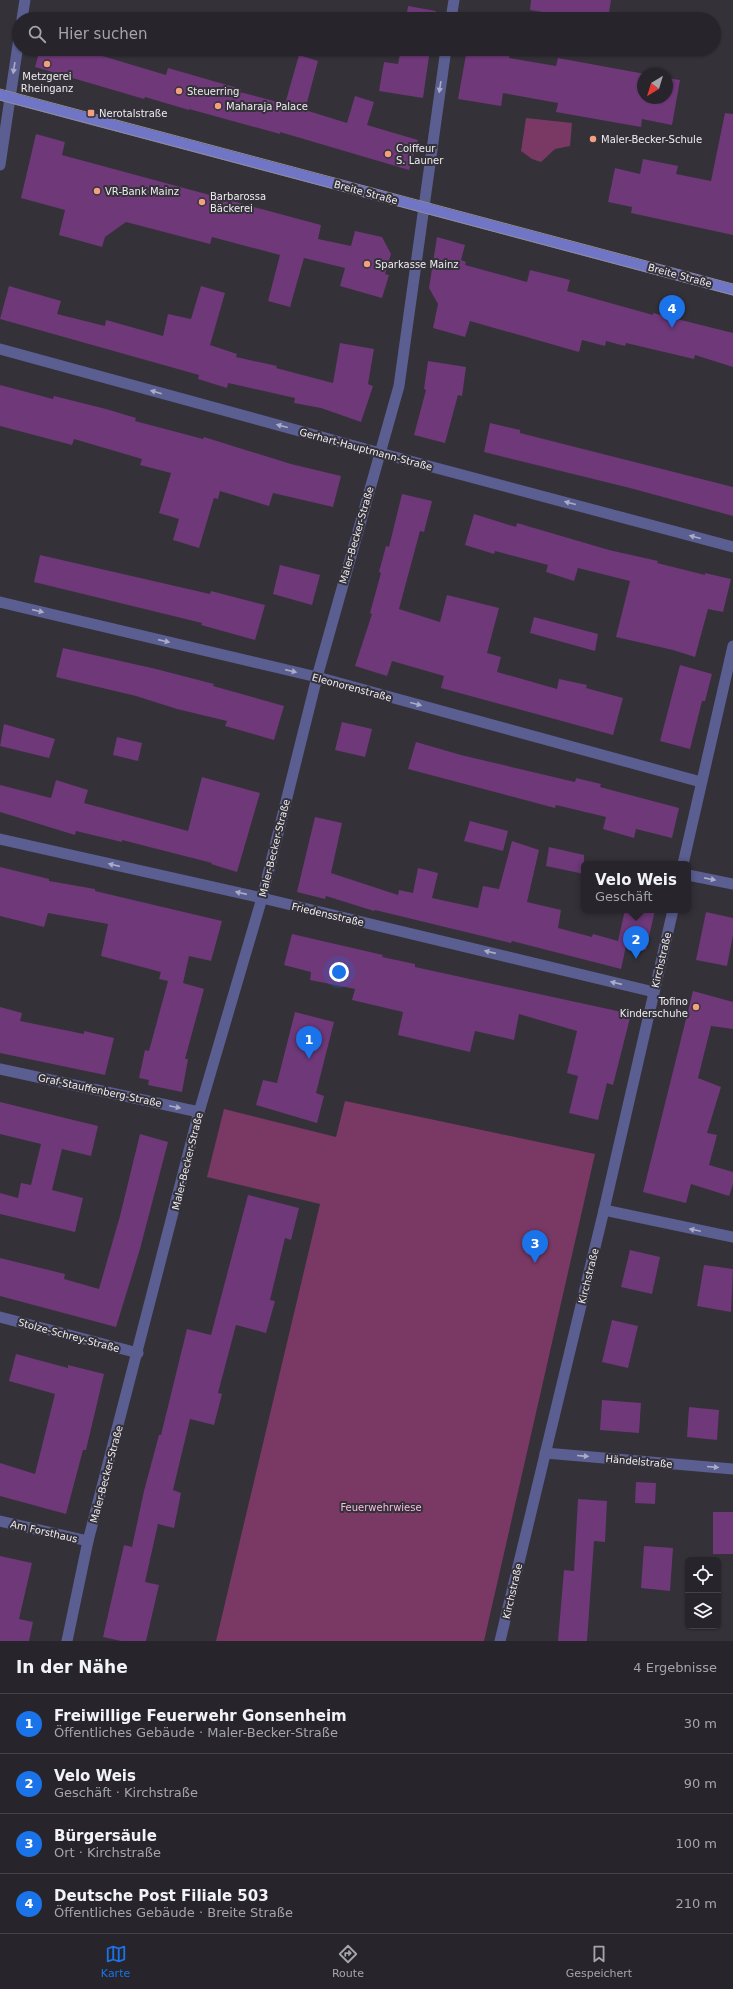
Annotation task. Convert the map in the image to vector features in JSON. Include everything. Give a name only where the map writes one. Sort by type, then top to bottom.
[{"type":"main road","name":"Breite Straße","points":[[5,96],[733,290]]},
{"type":"street","points":[[23,12],[25,0]]},
{"type":"street","points":[[452,12],[454,0]]},
{"type":"street","points":[[0,165],[5,96],[15,56]]},
{"type":"street","name":"Maler-Becker-Straße","points":[[67,1641],[88,1541],[138,1353],[199,1112],[262,898],[316,677],[399,386],[445,56]]},
{"type":"street","name":"Gerhart-Hauptmann-Straße","points":[[0,349],[380,453],[733,546]]},
{"type":"street","name":"Eleonorenstraße","points":[[0,602],[316,677],[701,782]]},
{"type":"street","points":[[684,861],[733,646]]},
{"type":"street","name":"Friedensstraße","points":[[0,840],[262,898],[654,992]]},
{"type":"street","points":[[691,876],[733,884]]},
{"type":"street","name":"Kirchstraße","points":[[500,1641],[604,1210],[672,913]]},
{"type":"street","name":"Graf-Stauffenberg-Straße","points":[[0,1069],[199,1112]]},
{"type":"street","points":[[604,1210],[733,1237]]},
{"type":"street","name":"Stolze-Schrey-Straße","points":[[0,1317],[138,1353]]},
{"type":"street","name":"Händelstraße","points":[[545,1453],[733,1469]]},
{"type":"street","name":"Am Forsthaus","points":[[0,1521],[88,1541]]},
{"type":"green space","points":[[526,118],[572,123],[570,146],[555,149],[541,162],[532,159],[521,151]]},
{"type":"green space","name":"Feuerwehrwiese","points":[[345,1101],[595,1154],[484,1641],[216,1641],[320,1204],[207,1177],[224,1109],[336,1137]]},
{"type":"building","points":[[531,0],[611,0],[609,12],[542,12],[530,10]]},
{"type":"building","points":[[408,6],[436,11],[436,12],[407,12]]},
{"type":"building","points":[[38,56],[102,56],[166,75],[168,68],[241,89],[240,92],[285,104],[299,56],[302,56],[318,61],[305,110],[347,123],[355,96],[374,102],[367,125],[418,140],[409,170],[280,132],[280,134],[145,97],[144,99],[35,67]]},
{"type":"building","points":[[400,56],[429,56],[423,98],[379,91],[384,62],[398,64]]},
{"type":"building","points":[[466,56],[509,56],[509,58],[556,66],[558,58],[637,73],[637,104],[673,104],[673,79],[680,80],[672,125],[642,119],[641,127],[556,112],[558,103],[503,93],[501,106],[458,99]]},
{"type":"building","points":[[725,113],[733,114],[733,235],[631,213],[632,207],[608,202],[615,168],[640,174],[643,159],[678,166],[676,174],[711,181]]},
{"type":"building","points":[[36,134],[65,142],[62,155],[321,225],[318,239],[351,246],[355,231],[382,237],[391,254],[385,274],[389,275],[382,298],[340,286],[345,268],[304,258],[290,307],[268,301],[280,255],[212,237],[210,244],[126,222],[105,237],[102,247],[59,235],[65,210],[21,198]]},
{"type":"building","points":[[437,237],[465,245],[461,260],[466,262],[465,265],[527,282],[530,270],[570,280],[567,291],[653,315],[653,313],[733,333],[733,367],[695,355],[694,359],[626,343],[625,346],[606,341],[605,346],[582,340],[579,352],[470,321],[465,337],[433,328],[438,304],[429,288]]},
{"type":"building","points":[[9,286],[61,301],[57,314],[105,326],[106,320],[163,336],[168,314],[191,319],[201,286],[225,293],[210,345],[237,354],[236,357],[277,366],[276,368],[333,383],[340,343],[374,349],[368,384],[373,386],[361,422],[321,408],[294,403],[295,398],[228,383],[227,388],[198,379],[199,375],[0,319]]},
{"type":"building","points":[[428,361],[466,367],[462,396],[458,395],[445,443],[414,435],[426,390],[424,389]]},
{"type":"building","points":[[0,385],[53,399],[54,396],[106,409],[136,418],[135,421],[203,439],[204,437],[291,464],[341,476],[333,507],[273,493],[269,506],[220,491],[218,499],[214,498],[199,548],[173,540],[179,519],[159,513],[171,473],[140,465],[142,459],[74,439],[72,445],[0,426]]},
{"type":"building","points":[[490,423],[520,430],[520,433],[733,487],[733,516],[630,488],[484,452]]},
{"type":"building","points":[[402,494],[432,501],[424,532],[420,531],[399,609],[440,622],[447,595],[499,608],[487,653],[501,657],[497,672],[557,689],[559,679],[587,685],[586,688],[623,698],[613,735],[441,688],[444,676],[392,661],[387,676],[355,666],[372,614],[370,613],[381,573],[379,572],[386,546],[389,547]]},
{"type":"building","points":[[474,514],[516,527],[517,523],[609,550],[658,561],[657,563],[705,575],[705,573],[731,579],[723,612],[708,609],[695,657],[673,650],[616,637],[630,581],[578,568],[574,581],[546,572],[548,565],[495,551],[494,554],[465,545]]},
{"type":"building","points":[[40,555],[210,594],[211,591],[265,605],[255,640],[201,625],[202,623],[34,582]]},
{"type":"building","points":[[280,565],[320,575],[312,605],[273,594]]},
{"type":"building","points":[[534,617],[598,634],[595,651],[530,633]]},
{"type":"building","points":[[63,648],[214,684],[213,686],[284,706],[274,740],[225,726],[227,721],[177,709],[136,696],[56,677]]},
{"type":"building","points":[[680,665],[712,674],[705,701],[702,701],[690,749],[660,741]]},
{"type":"building","points":[[342,722],[372,729],[365,757],[335,750]]},
{"type":"building","points":[[4,724],[55,739],[49,758],[0,746]]},
{"type":"building","points":[[117,737],[142,743],[138,761],[113,755]]},
{"type":"building","points":[[416,742],[461,755],[575,782],[576,778],[601,784],[600,787],[679,808],[672,838],[636,829],[634,838],[603,829],[606,817],[556,805],[555,808],[408,769]]},
{"type":"building","points":[[202,777],[260,793],[237,872],[211,864],[212,863],[122,840],[122,842],[76,831],[75,835],[0,812],[0,785],[51,798],[56,780],[88,790],[84,803],[188,831]]},
{"type":"building","points":[[315,817],[342,823],[331,873],[398,895],[399,890],[413,893],[418,868],[438,873],[432,898],[478,908],[483,886],[499,889],[512,841],[539,850],[527,902],[561,910],[558,928],[592,937],[593,934],[618,941],[624,913],[654,913],[646,950],[626,946],[621,969],[512,941],[511,943],[375,910],[374,911],[326,896],[325,899],[297,892]]},
{"type":"building","points":[[470,821],[508,831],[503,851],[464,841]]},
{"type":"building","points":[[549,847],[584,855],[584,861],[581,861],[581,873],[546,866]]},
{"type":"building","points":[[0,867],[49,879],[49,881],[95,889],[95,891],[222,921],[211,961],[189,956],[183,983],[204,989],[185,1059],[188,1059],[182,1092],[148,1085],[149,1080],[139,1078],[145,1050],[149,1051],[168,981],[159,979],[161,972],[101,956],[108,924],[48,913],[44,927],[0,916]]},
{"type":"building","points":[[706,912],[733,918],[733,935],[727,966],[696,960]]},
{"type":"building","points":[[292,934],[383,955],[382,957],[415,964],[415,967],[631,1014],[613,1085],[607,1083],[598,1120],[569,1113],[578,1076],[567,1073],[577,1031],[519,1014],[514,1040],[475,1031],[470,1052],[398,1035],[403,1012],[352,1000],[355,989],[310,980],[311,972],[284,965]]},
{"type":"building","points":[[693,991],[733,1002],[733,1029],[711,1026],[698,1078],[721,1087],[707,1133],[717,1135],[709,1165],[733,1172],[733,1184],[729,1196],[691,1184],[686,1203],[643,1192]]},
{"type":"building","points":[[0,1007],[22,1013],[20,1021],[84,1034],[84,1031],[114,1038],[105,1075],[0,1053]]},
{"type":"building","points":[[295,1012],[334,1022],[316,1093],[324,1096],[317,1123],[256,1105],[263,1080],[277,1083]]},
{"type":"building","points":[[0,1102],[98,1126],[91,1156],[62,1149],[52,1190],[83,1198],[75,1232],[0,1214],[0,1193],[18,1198],[21,1183],[31,1185],[41,1144],[0,1134]]},
{"type":"building","points":[[140,1134],[168,1142],[140,1249],[116,1327],[0,1296],[0,1258],[65,1274],[64,1279],[99,1289],[120,1216]]},
{"type":"building","points":[[248,1195],[299,1208],[291,1240],[285,1238],[270,1300],[275,1301],[266,1333],[236,1325],[218,1393],[222,1394],[214,1425],[190,1419],[173,1490],[181,1493],[174,1528],[158,1524],[145,1582],[159,1585],[146,1641],[121,1641],[103,1637],[124,1545],[132,1547],[144,1491],[159,1435],[161,1435],[187,1329],[211,1335]]},
{"type":"building","points":[[630,1250],[660,1257],[652,1294],[621,1287]]},
{"type":"building","points":[[704,1265],[733,1269],[731,1312],[697,1306]]},
{"type":"building","points":[[612,1320],[638,1326],[628,1368],[602,1362]]},
{"type":"building","points":[[16,1354],[68,1368],[68,1365],[104,1374],[86,1450],[83,1450],[66,1514],[0,1496],[0,1463],[35,1474],[55,1394],[9,1381]]},
{"type":"building","points":[[602,1400],[641,1403],[639,1433],[600,1430]]},
{"type":"building","points":[[689,1407],[719,1410],[717,1440],[687,1437]]},
{"type":"building","points":[[636,1482],[656,1483],[655,1504],[635,1503]]},
{"type":"building","points":[[578,1499],[607,1501],[605,1542],[594,1541],[587,1641],[558,1641],[564,1570],[574,1571]]},
{"type":"building","points":[[713,1512],[733,1512],[733,1554],[713,1554]]},
{"type":"building","points":[[644,1546],[673,1548],[670,1591],[641,1588]]},
{"type":"building","points":[[0,1556],[32,1563],[19,1619],[33,1622],[29,1641],[0,1641]]},
{"type":"tram line","points":[[0,89],[733,284]]},
{"type":"tram line","points":[[0,100],[733,295]]},
{"type":"place","name":"Metzgerei Rheinganz","points":[[47,64]]},
{"type":"place","name":"Steuerring","points":[[179,91]]},
{"type":"place","name":"Maharaja Palace","points":[[218,106]]},
{"type":"place","name":"Nerotalstraße","points":[[91,113]]},
{"type":"place","name":"Maler-Becker-Schule","points":[[593,139]]},
{"type":"place","name":"Coiffeur S. Launer","points":[[388,154]]},
{"type":"place","name":"VR-Bank Mainz","points":[[97,191]]},
{"type":"place","name":"Barbarossa Bäckerei","points":[[202,202]]},
{"type":"place","name":"Sparkasse Mainz","points":[[367,264]]},
{"type":"place","name":"Deutsche Post Filiale 503","points":[[672,328]]},
{"type":"place","name":"Velo Weis","points":[[636,959]]},
{"type":"place","name":"Tofino Kinderschuhe","points":[[696,1007]]},
{"type":"place","name":"Freiwillige Feuerwehr Gonsenheim","points":[[309,1059]]},
{"type":"place","name":"Bürgersäule","points":[[535,1263]]}]
